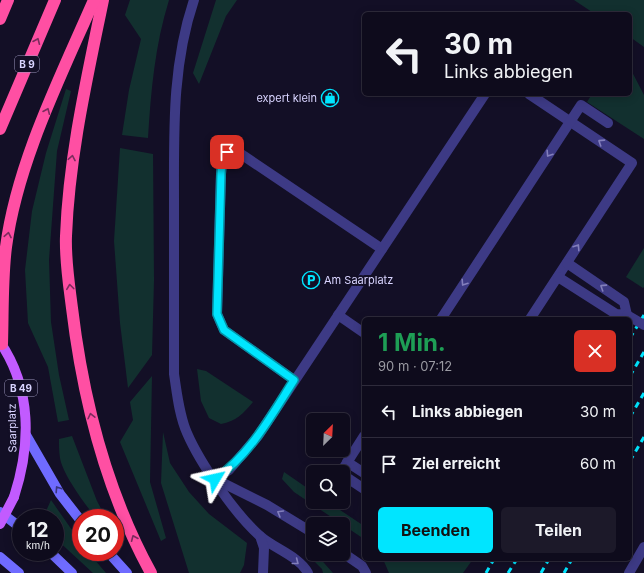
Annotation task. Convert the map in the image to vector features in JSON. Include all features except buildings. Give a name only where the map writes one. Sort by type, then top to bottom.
[{"type":"highway","points":[[0,19],[8,0]]},
{"type":"highway","name":"B 9","points":[[0,129],[55,0]]},
{"type":"highway","points":[[1,343],[6,247],[17,192],[29,155],[94,0]]},
{"type":"highway","points":[[103,0],[71,164],[66,238],[67,266],[80,370],[99,446],[120,506],[141,555],[151,573]]},
{"type":"main road","name":"Saarplatz","points":[[0,524],[14,497],[25,457],[26,435],[26,410],[20,383],[13,363],[1,343]]},
{"type":"street","points":[[194,0],[185,27],[176,85],[174,144],[174,374],[180,408],[187,433],[200,458],[228,499],[260,536],[297,562],[308,573]]},
{"type":"street","points":[[215,479],[228,470],[253,442],[484,96]]},
{"type":"street","points":[[531,317],[632,163],[532,96]]},
{"type":"street","points":[[442,317],[581,105],[608,123]]},
{"type":"street","points":[[294,380],[224,330],[217,314],[221,174],[222,161],[227,152],[235,150],[382,249]]},
{"type":"street","points":[[566,264],[624,302],[627,315]]},
{"type":"street","points":[[558,277],[616,314],[627,315],[630,317]]},
{"type":"street","points":[[338,315],[362,332]]},
{"type":"street","points":[[632,318],[644,325]]},
{"type":"street","points":[[26,435],[60,494],[72,509]]},
{"type":"street","points":[[345,465],[362,439]]},
{"type":"street","points":[[347,462],[362,472]]},
{"type":"street","points":[[215,479],[267,505],[306,529]]},
{"type":"street","points":[[350,480],[362,488]]},
{"type":"street","points":[[0,512],[12,521]]},
{"type":"street","points":[[260,536],[264,548],[263,573]]},
{"type":"street","points":[[629,573],[644,547]]},
{"type":"street","points":[[350,557],[362,566],[366,573]]},
{"type":"street","points":[[0,558],[19,573]]},
{"type":"street","points":[[59,561],[72,573]]},
{"type":"street","points":[[116,561],[127,573]]},
{"type":"green space","points":[[130,0],[169,0],[160,34],[154,68],[148,138],[122,135],[129,90],[141,39],[125,15]]},
{"type":"green space","points":[[216,0],[237,0],[226,16],[199,84],[193,73]]},
{"type":"green space","points":[[574,0],[644,0],[644,47],[632,38],[632,12],[592,12]]},
{"type":"green space","points":[[632,72],[644,95],[644,139],[587,102],[591,96],[632,96]]},
{"type":"green space","points":[[66,89],[71,91],[57,151],[49,260],[51,322],[59,375],[69,420],[58,422],[48,367],[28,323],[25,270],[32,211],[46,153]]},
{"type":"green space","points":[[120,148],[153,154],[154,280],[152,355],[128,388],[120,323],[114,241]]},
{"type":"green space","points":[[644,248],[644,287],[643,288],[626,277]]},
{"type":"green space","points":[[197,369],[206,371],[253,402],[239,416],[226,423],[221,424],[209,418],[201,401]]},
{"type":"green space","points":[[152,376],[150,482],[166,538],[161,541],[120,442],[133,420],[130,402]]},
{"type":"green space","points":[[163,432],[170,463],[189,492],[209,514],[247,543],[244,565],[240,573],[189,573],[161,483]]},
{"type":"green space","points":[[72,436],[101,509],[89,509],[65,473],[60,456],[59,439]]},
{"type":"green space","points":[[284,472],[306,487],[306,500],[294,492],[282,479]]},
{"type":"green space","points":[[51,500],[57,509],[47,509]]},
{"type":"green space","points":[[319,509],[338,509],[362,525],[362,538],[350,530],[350,517],[331,517]]},
{"type":"green space","points":[[64,519],[72,530],[72,554],[64,546]]},
{"type":"green space","points":[[80,561],[96,561],[106,573],[93,573]]},
{"type":"green space","points":[[314,561],[322,561],[333,573],[323,573],[322,569]]},
{"type":"green space","points":[[384,561],[472,561],[463,573],[389,573]]},
{"type":"railway","points":[[632,335],[644,315]]},
{"type":"railway","points":[[632,373],[644,352]]},
{"type":"railway","points":[[632,414],[644,393]]},
{"type":"railway","points":[[632,458],[644,437]]},
{"type":"railway","points":[[486,573],[493,561]]},
{"type":"railway","points":[[508,573],[516,561]]},
{"type":"railway","points":[[541,573],[548,561]]},
{"type":"railway","points":[[564,573],[571,561]]},
{"type":"place","name":"expert klein","points":[[330,98]]},
{"type":"place","name":"Am Saarplatz","points":[[311,280]]},
{"type":"route","points":[[215,479],[228,470],[258,436],[294,380],[224,330],[217,314],[221,174],[222,161],[227,152]]}]
